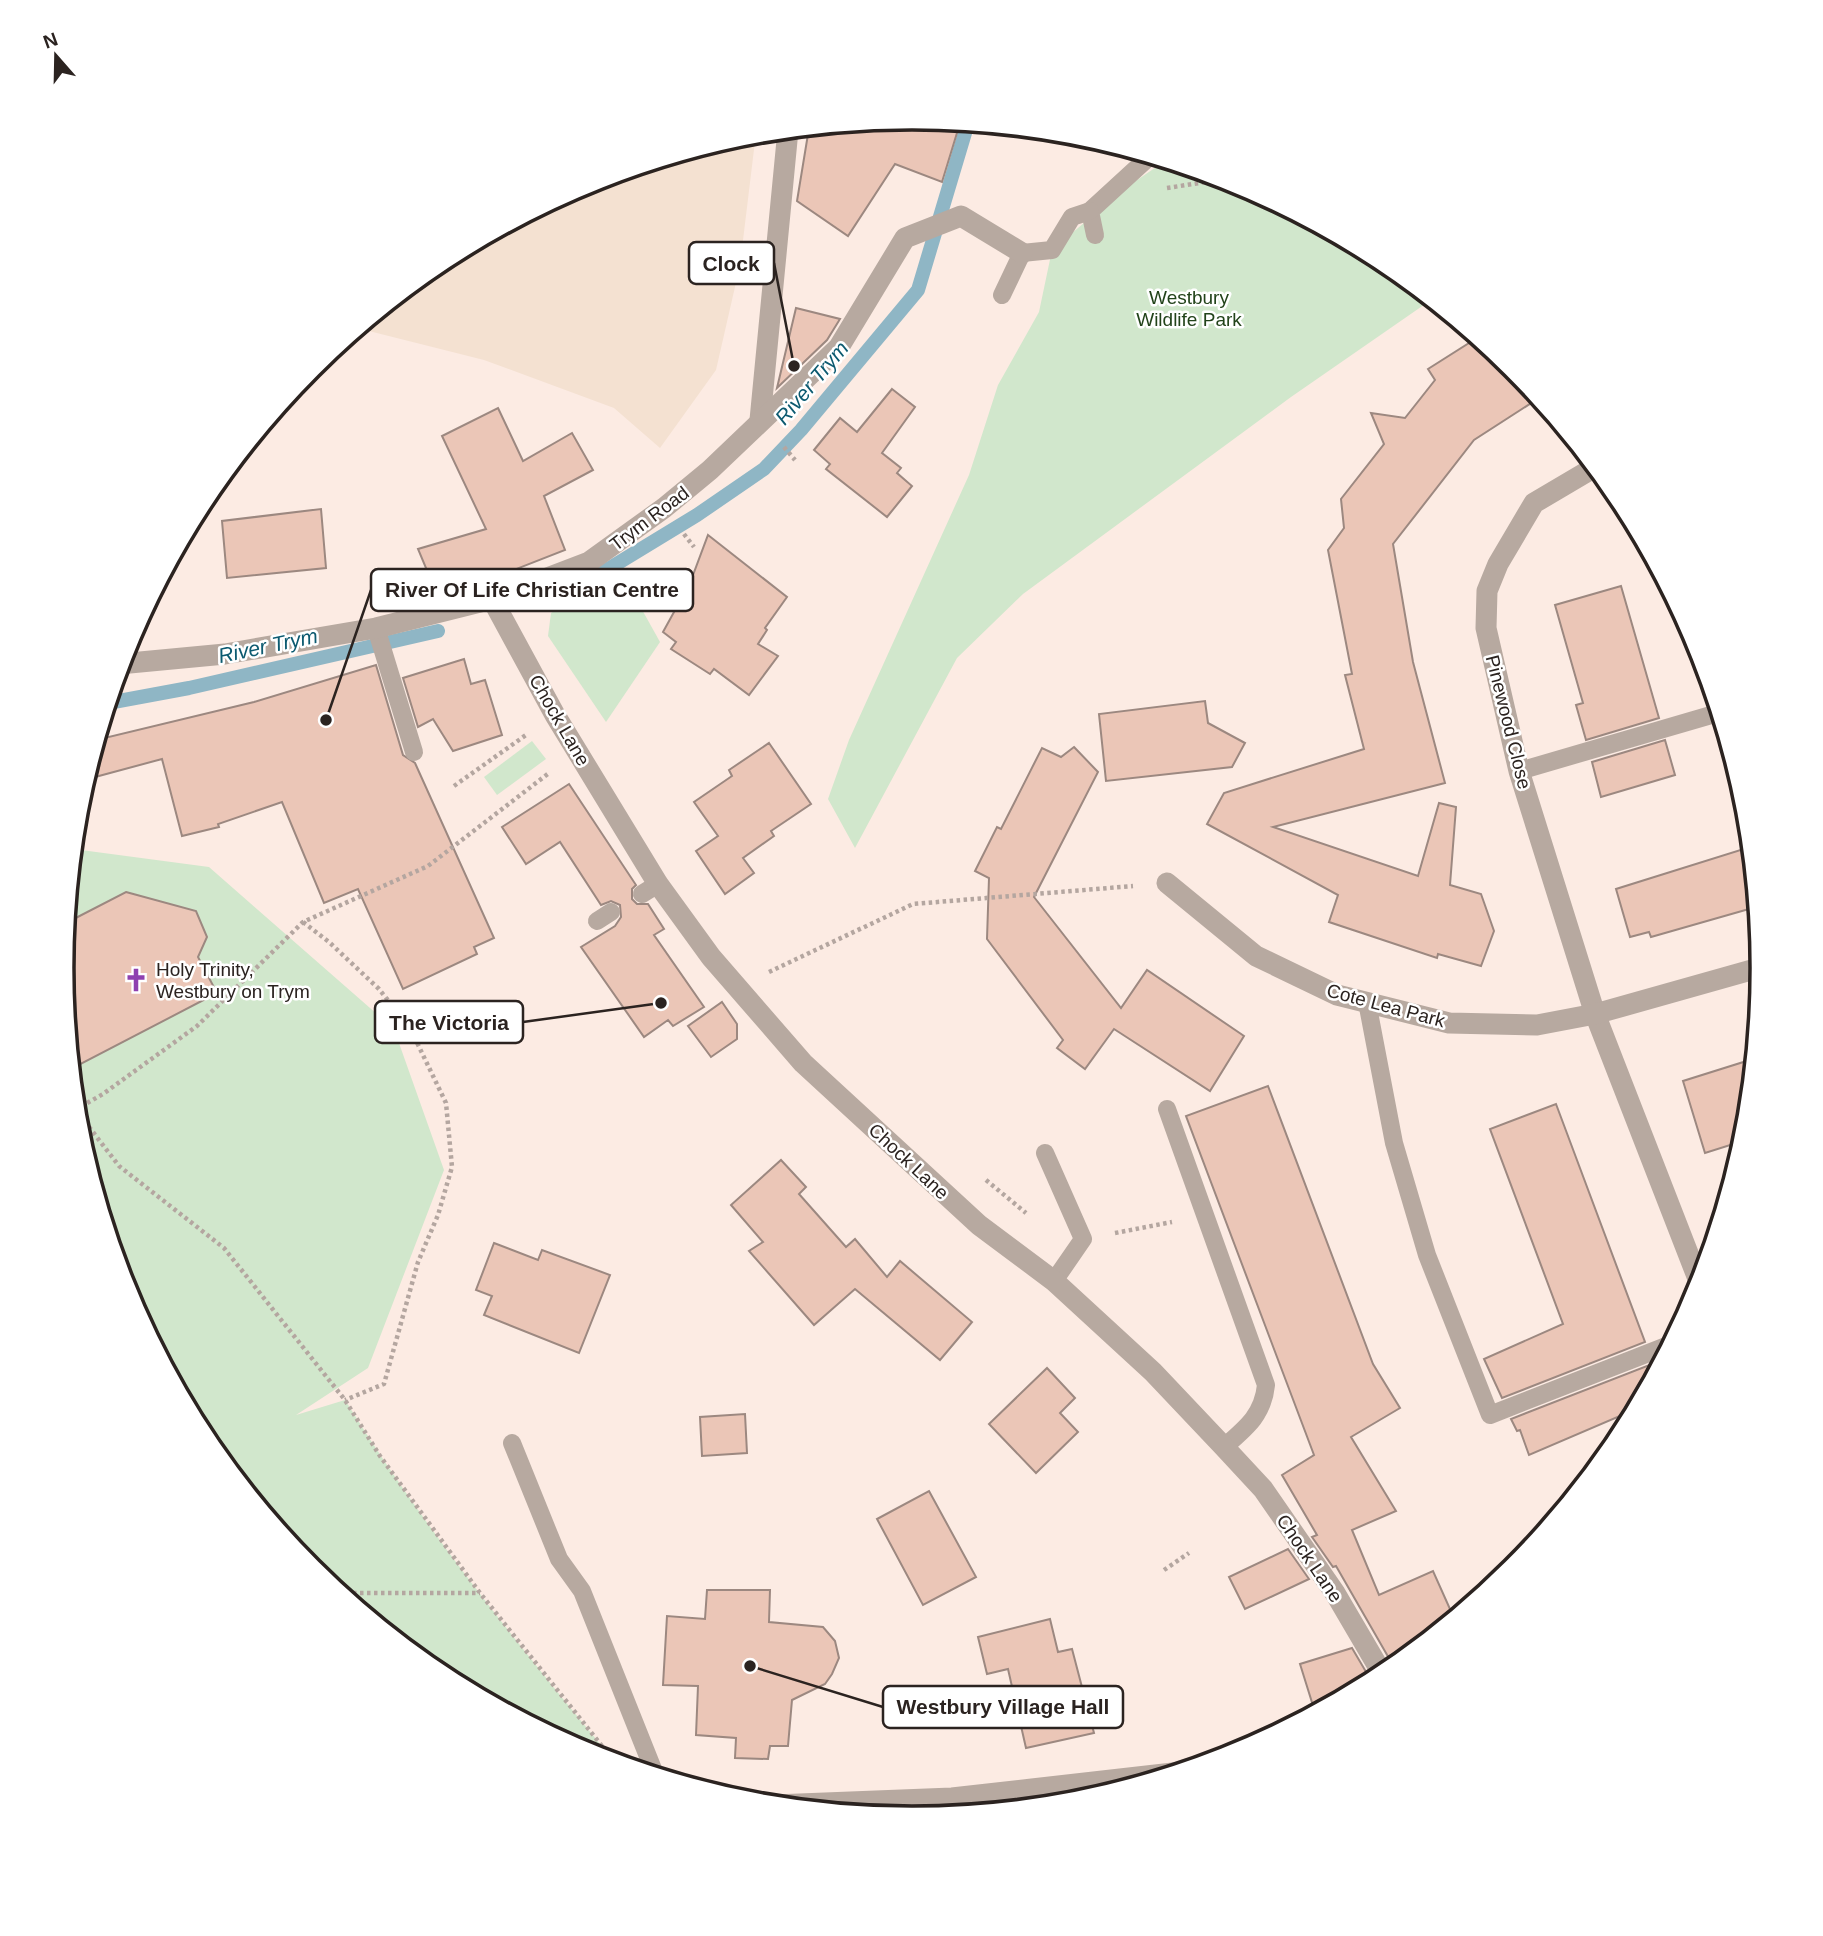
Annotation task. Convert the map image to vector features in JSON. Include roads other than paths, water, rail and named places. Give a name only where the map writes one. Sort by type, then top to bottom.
[{"type":"street","points":[[760,420],[787,139]]},
{"type":"street","name":"Trym Road","points":[[131,663],[225,654],[376,628],[492,600],[589,562],[664,508],[839,346],[905,239],[961,215],[1022,253]]},
{"type":"street","name":"Pinewood Close","points":[[1586,472],[1534,503],[1498,564],[1487,591],[1486,628],[1519,771],[1595,1014]]},
{"type":"street","name":"Chock Lane","points":[[492,600],[578,752],[650,889],[803,1063],[979,1225],[1055,1281],[1153,1372],[1224,1447],[1271,1500],[1335,1593],[1377,1665]]},
{"type":"street","name":"Cote Lea Park","points":[[1167,883],[1255,956],[1337,995],[1449,1023],[1537,1026],[1595,1014],[1750,970]]},
{"type":"street","points":[[1595,1014],[1694,1268]]},
{"type":"street","points":[[965,1804],[1100,1784]]},
{"type":"lane","points":[[1002,295],[1022,253],[1052,250],[1072,217],[1090,211],[1142,163]]},
{"type":"lane","points":[[1090,211],[1095,235]]},
{"type":"lane","points":[[376,628],[414,752]]},
{"type":"lane","points":[[1519,771],[1710,715]]},
{"type":"lane","points":[[1367,1002],[1394,1143],[1426,1255],[1490,1415],[1657,1350]]},
{"type":"lane","points":[[1167,1109],[1266,1385],[1265,1401],[1253,1422],[1224,1447]]},
{"type":"lane","points":[[1045,1153],[1078,1245],[1055,1281]]},
{"type":"lane","points":[[512,1443],[559,1559],[582,1591],[651,1765]]},
{"type":"waterway","name":"River Trym","points":[[582,585],[697,515],[764,469],[801,430],[918,290],[965,132]]},
{"type":"waterway","name":"River Trym","points":[[117,701],[189,688],[438,631]]},
{"type":"place","name":"Clock","points":[[794,366]]},
{"type":"place","name":"River Of Life Christian Centre","points":[[326,720]]},
{"type":"place","name":"Holy Trinity, Westbury on Trym","points":[[136,980]]},
{"type":"place","name":"The Victoria","points":[[661,1003]]},
{"type":"place","name":"Westbury Village Hall","points":[[750,1666]]},
{"type":"park label","name":"Westbury Wildlife Park","points":[[1189,308]]}]
